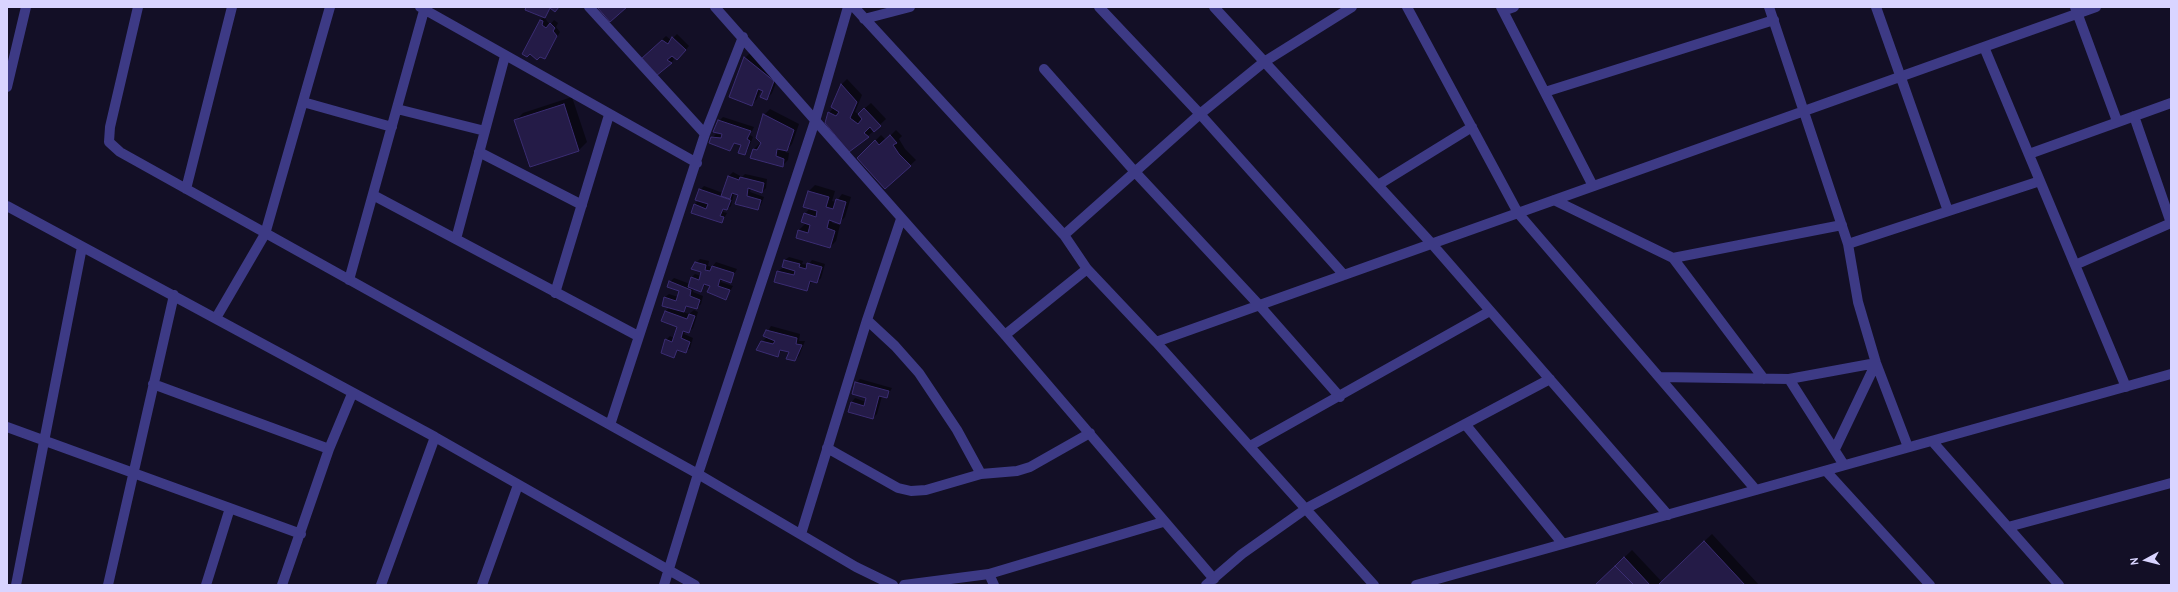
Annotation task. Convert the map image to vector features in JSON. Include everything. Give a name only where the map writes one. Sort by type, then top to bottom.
[{"type":"street","points":[[7,87],[26,7]]},
{"type":"street","points":[[138,7],[110,127],[109,142],[120,152],[698,474],[856,567],[893,585]]},
{"type":"street","points":[[186,189],[232,7]]},
{"type":"street","points":[[216,318],[265,234],[330,7]]},
{"type":"street","points":[[589,7],[705,134]]},
{"type":"street","points":[[715,7],[1090,433],[1210,582],[1242,554],[1307,508],[1550,378]]},
{"type":"street","points":[[664,585],[698,474],[815,121],[848,7]]},
{"type":"street","points":[[854,7],[1064,235],[1087,269],[1156,342],[1307,508],[1374,585]]},
{"type":"street","points":[[864,19],[910,7]]},
{"type":"street","points":[[1099,7],[1200,114],[1344,275]]},
{"type":"street","points":[[1214,7],[1432,244],[1668,515]]},
{"type":"street","points":[[1064,235],[1136,173],[1200,114],[1264,62],[1352,7]]},
{"type":"street","points":[[1407,7],[1518,213],[1756,490]]},
{"type":"street","points":[[1514,7],[1502,9],[1593,186]]},
{"type":"street","points":[[1769,7],[1805,111],[1848,244],[1858,302],[1876,363],[1908,447]]},
{"type":"street","points":[[1876,7],[1948,211]]},
{"type":"street","points":[[1156,342],[1984,47],[2076,10],[2096,7]]},
{"type":"street","points":[[350,280],[423,8],[609,115],[697,163]]},
{"type":"street","points":[[2076,10],[2117,121]]},
{"type":"street","points":[[1545,92],[1774,20]]},
{"type":"street","points":[[610,425],[638,336],[697,163],[705,134],[743,37]]},
{"type":"street","points":[[1984,47],[2126,387]]},
{"type":"street","points":[[456,239],[505,56]]},
{"type":"street","points":[[1044,69],[1136,173],[1259,305],[1340,396]]},
{"type":"street","points":[[303,102],[392,127]]},
{"type":"street","points":[[2029,154],[2117,121],[2171,103]]},
{"type":"street","points":[[397,109],[485,131]]},
{"type":"street","points":[[555,293],[609,115]]},
{"type":"street","points":[[2075,265],[2171,223],[2134,116]]},
{"type":"street","points":[[1378,185],[1472,127]]},
{"type":"street","points":[[479,152],[582,205]]},
{"type":"street","points":[[1848,244],[2040,181]]},
{"type":"street","points":[[373,195],[638,336]]},
{"type":"street","points":[[1554,200],[1674,258],[1764,379]]},
{"type":"street","points":[[7,206],[174,295],[352,394],[435,437],[695,585]]},
{"type":"street","points":[[801,534],[867,320],[902,219]]},
{"type":"street","points":[[1674,258],[1842,225]]},
{"type":"street","points":[[16,585],[82,247]]},
{"type":"street","points":[[1005,335],[1087,269]]},
{"type":"street","points":[[108,585],[174,295]]},
{"type":"street","points":[[1250,446],[1490,312]]},
{"type":"street","points":[[867,320],[895,346],[919,373],[956,430],[981,474]]},
{"type":"street","points":[[1659,377],[1789,379],[1876,363]]},
{"type":"street","points":[[1835,449],[1876,363]]},
{"type":"street","points":[[1416,585],[2171,374]]},
{"type":"street","points":[[1789,379],[1844,465]]},
{"type":"street","points":[[154,384],[329,449]]},
{"type":"street","points":[[282,585],[301,534],[329,449],[352,394]]},
{"type":"street","points":[[1465,424],[1563,544]]},
{"type":"street","points":[[7,427],[301,534]]},
{"type":"street","points":[[827,448],[898,488],[911,491],[926,490],[981,474],[1017,471],[1030,467],[1090,433]]},
{"type":"street","points":[[381,585],[435,437]]},
{"type":"street","points":[[1932,441],[2059,585]]},
{"type":"street","points":[[1826,470],[1930,585]]},
{"type":"street","points":[[2008,527],[2171,482]]},
{"type":"street","points":[[482,585],[518,485]]},
{"type":"street","points":[[206,585],[230,508]]},
{"type":"street","points":[[904,585],[989,574],[1163,522]]},
{"type":"street","points":[[989,574],[994,585]]},
{"type":"building","points":[[526,7],[559,7],[555,12],[550,8],[545,18],[525,10]]},
{"type":"building","points":[[597,7],[627,7],[610,22]]},
{"type":"building","points":[[540,20],[543,21],[542,25],[546,28],[550,23],[555,28],[553,31],[557,36],[545,59],[540,57],[537,60],[530,54],[527,57],[522,54]]},
{"type":"building","points":[[672,37],[686,50],[677,60],[672,56],[667,60],[672,63],[656,76],[641,59],[662,40],[668,44]]},
{"type":"building","points":[[744,57],[774,81],[767,100],[760,97],[763,91],[758,89],[752,106],[729,97]]},
{"type":"building","points":[[841,84],[857,102],[850,118],[858,124],[862,119],[858,114],[864,108],[881,126],[874,132],[870,127],[864,133],[869,137],[849,152],[825,123],[828,112],[836,116],[839,112],[831,107]]},
{"type":"building","points":[[564,104],[579,151],[530,167],[514,120]]},
{"type":"building","points":[[763,114],[794,130],[787,151],[777,149],[776,156],[784,159],[783,167],[750,158],[753,149],[757,150],[761,143],[756,138]]},
{"type":"building","points":[[718,120],[751,131],[747,139],[750,141],[745,155],[738,153],[741,145],[734,143],[730,151],[709,143],[711,137],[721,138],[722,134],[713,132]]},
{"type":"building","points":[[890,135],[897,143],[893,145],[899,154],[911,166],[885,189],[857,158],[875,140],[879,145]]},
{"type":"building","points":[[728,176],[739,180],[740,177],[764,183],[762,193],[748,188],[747,196],[761,200],[758,210],[735,204],[738,195],[732,193],[730,199],[721,196]]},
{"type":"building","points":[[699,189],[731,200],[727,210],[723,209],[720,216],[724,217],[722,223],[691,213],[694,204],[706,209],[708,204],[695,200]]},
{"type":"building","points":[[808,191],[829,197],[826,207],[833,209],[836,199],[846,202],[840,224],[829,220],[827,228],[835,231],[830,248],[796,238],[798,230],[808,233],[810,225],[801,222],[804,213],[816,217],[817,211],[803,207]]},
{"type":"building","points":[[784,260],[800,264],[799,267],[806,269],[807,263],[822,267],[817,283],[810,281],[807,291],[774,282],[777,271],[794,275],[795,271],[782,267]]},
{"type":"building","points":[[695,262],[706,265],[705,270],[710,271],[712,266],[734,273],[731,283],[720,279],[718,286],[730,290],[726,300],[707,292],[710,286],[704,284],[701,292],[688,287],[691,277],[699,280],[701,272],[691,269]]},
{"type":"building","points":[[669,281],[691,290],[690,296],[700,300],[697,309],[686,306],[684,312],[662,306],[664,297],[676,301],[679,291],[667,287]]},
{"type":"building","points":[[665,311],[687,319],[689,314],[695,316],[689,333],[683,331],[681,338],[690,342],[686,353],[677,350],[674,358],[661,353],[665,339],[672,342],[677,327],[661,321]]},
{"type":"building","points":[[766,330],[797,338],[796,344],[802,345],[795,361],[786,359],[789,352],[780,350],[778,357],[756,350],[761,341],[773,344],[775,341],[763,336]]},
{"type":"building","points":[[855,382],[889,391],[887,398],[879,396],[873,419],[848,412],[851,402],[864,406],[866,398],[852,394]]},
{"type":"building","points":[[1704,541],[1745,585],[1658,585]]},
{"type":"building","points":[[1624,557],[1650,585],[1634,585],[1615,566]]},
{"type":"building","points":[[1615,566],[1634,585],[1595,585]]}]
